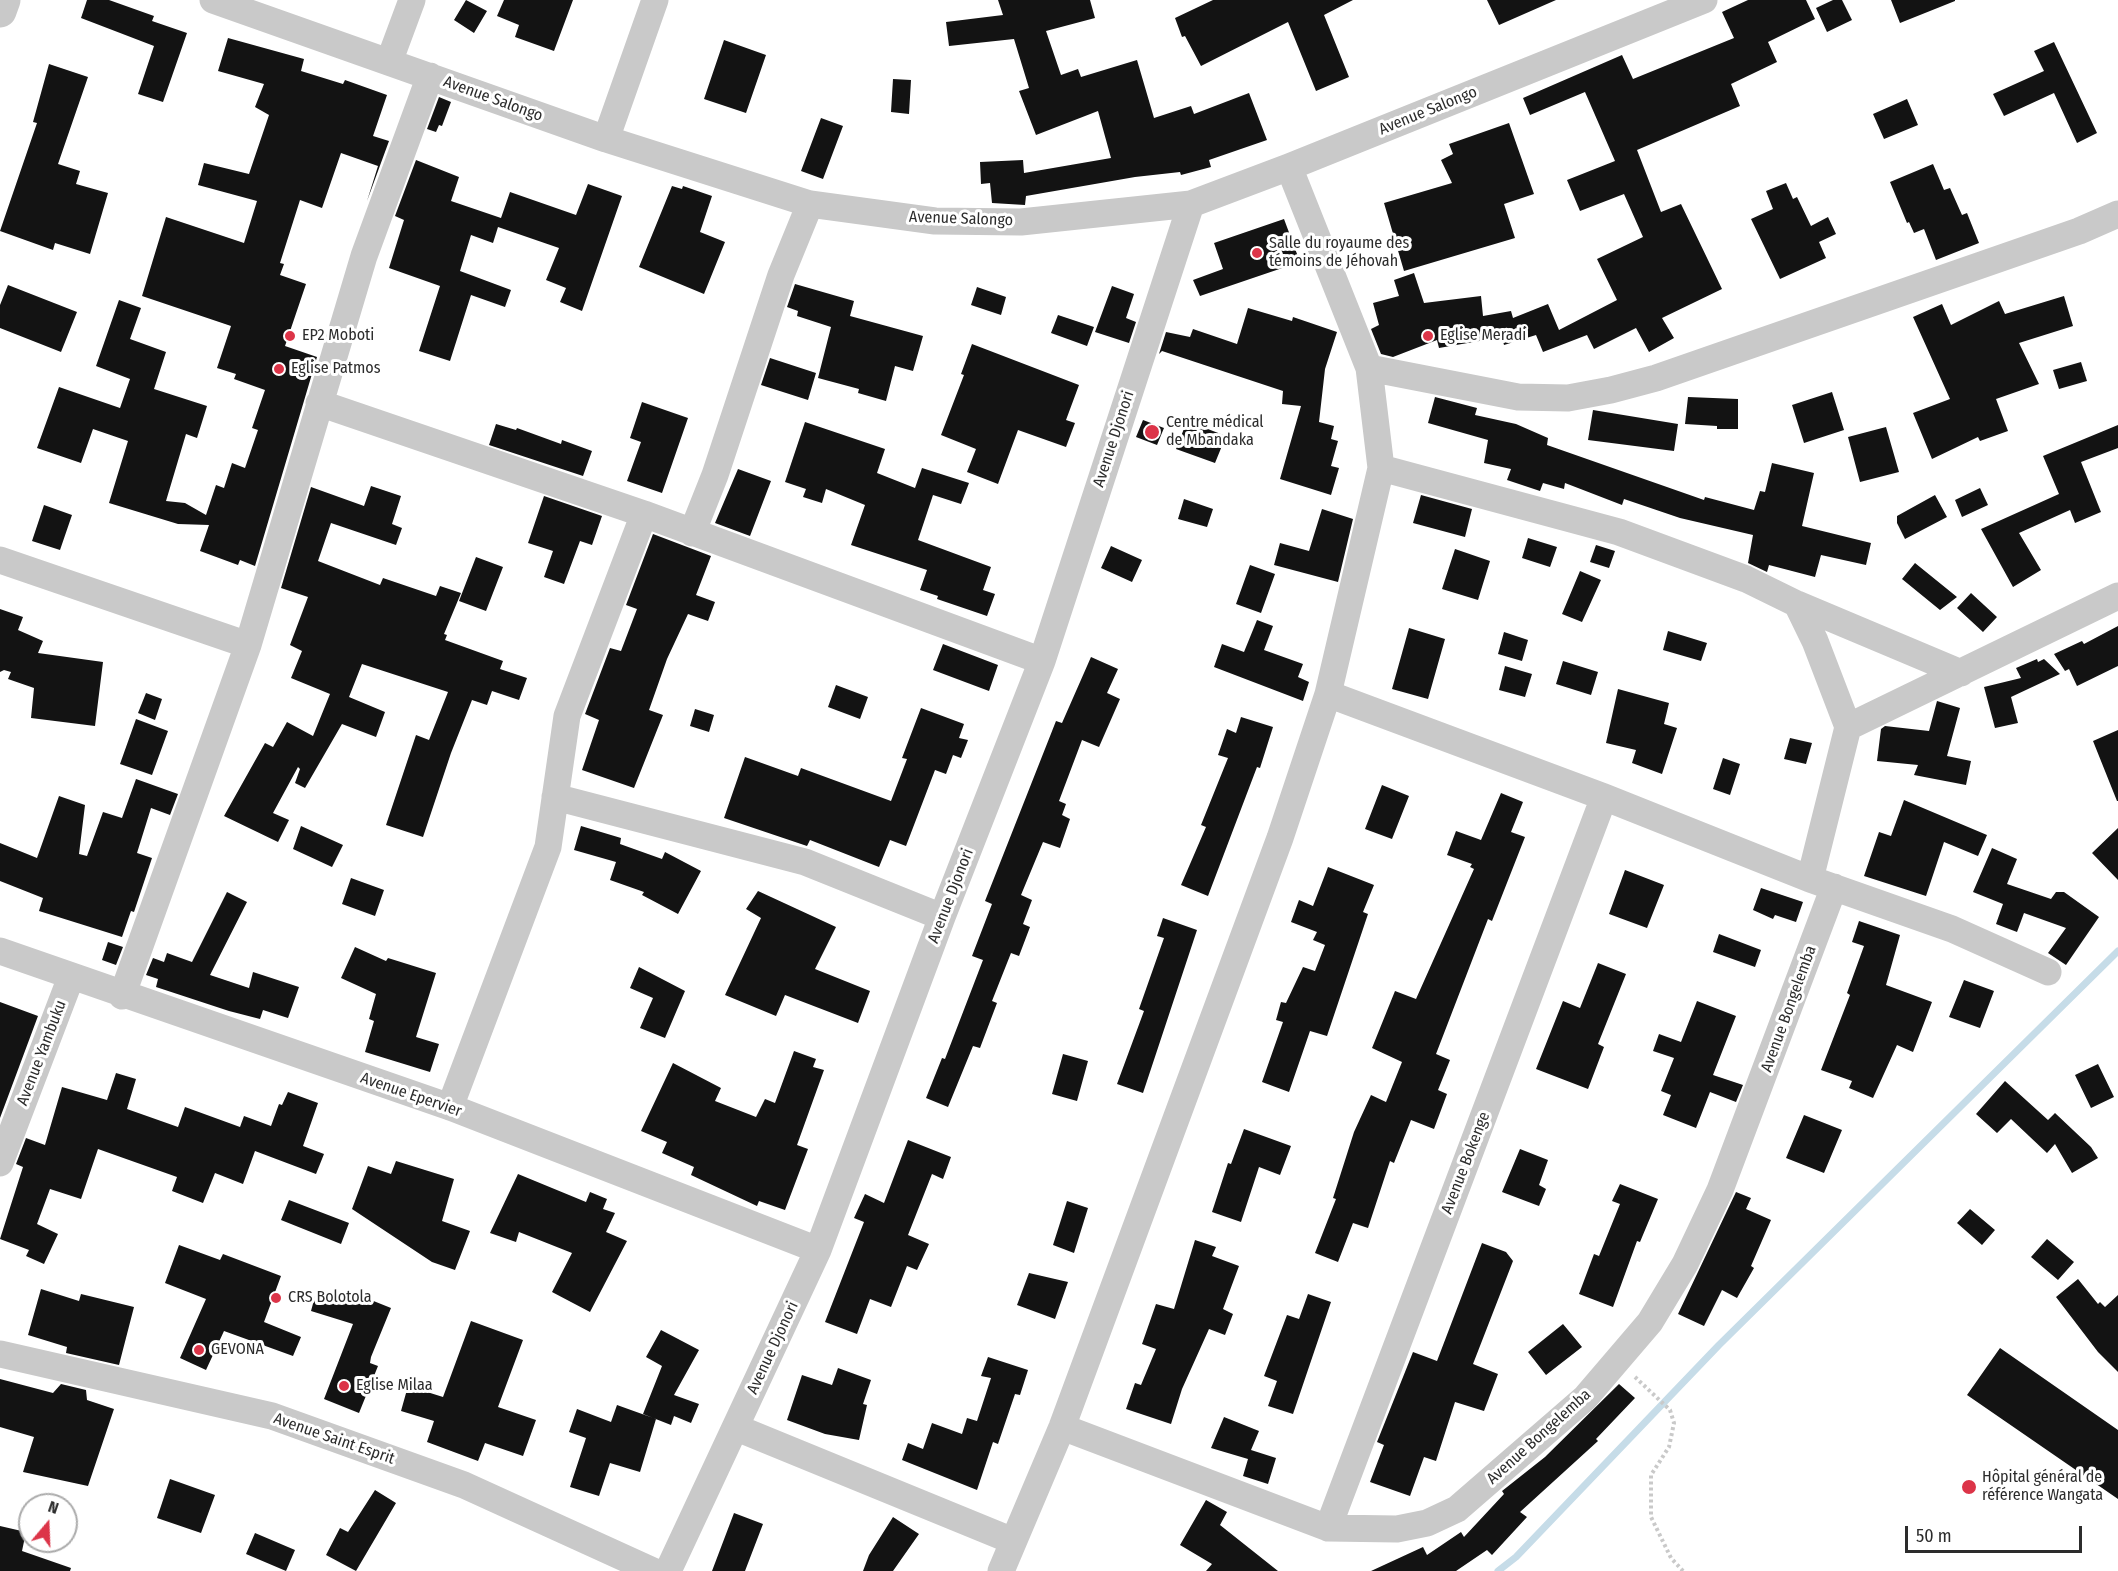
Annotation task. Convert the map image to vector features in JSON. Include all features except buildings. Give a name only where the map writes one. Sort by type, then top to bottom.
[{"type":"street","points":[[0,11],[4,0]]},
{"type":"street","name":"Avenue Salongo","points":[[213,0],[606,139],[810,204],[935,221],[1021,222],[1191,204],[1289,167],[1704,0]]},
{"type":"street","points":[[389,62],[411,0]]},
{"type":"street","points":[[606,139],[655,0]]},
{"type":"street","points":[[122,996],[248,645],[364,256],[430,76]]},
{"type":"street","points":[[1001,1571],[1062,1427],[1233,970],[1328,694],[1381,468],[1369,368],[1289,167]]},
{"type":"street","points":[[692,533],[715,475],[781,275],[810,204]]},
{"type":"street","name":"Avenue Djonori","points":[[668,1571],[737,1428],[818,1250],[942,917],[1042,661],[1191,204]]},
{"type":"street","points":[[1369,368],[1518,397],[1568,399],[1656,378],[2079,231],[2118,214]]},
{"type":"street","points":[[319,403],[644,514],[1042,661]]},
{"type":"street","points":[[1381,468],[1619,532],[1746,579],[1797,604],[1961,673]]},
{"type":"street","points":[[450,1107],[548,847],[567,716],[644,514]]},
{"type":"street","points":[[0,560],[248,645]]},
{"type":"street","points":[[1797,604],[1815,641],[1848,728],[2118,596]]},
{"type":"street","points":[[1328,694],[1604,797],[1822,883],[1952,928],[2048,972]]},
{"type":"street","name":"Avenue Bongelemba","points":[[1062,1427],[1328,1528],[1396,1529],[1427,1523],[1457,1509],[1585,1398],[1650,1322],[1685,1264],[1720,1190],[1822,883],[1848,728]]},
{"type":"street","points":[[555,797],[805,862],[942,917]]},
{"type":"street","name":"Avenue Bokenge","points":[[1328,1528],[1604,797]]},
{"type":"street","name":"Avenue Epervier","points":[[0,951],[122,996],[450,1107],[818,1250]]},
{"type":"street","name":"Avenue Yambuku","points":[[0,1163],[71,977]]},
{"type":"street","name":"Avenue Saint Esprit","points":[[0,1354],[272,1416],[464,1485],[653,1571]]},
{"type":"street","points":[[737,1428],[1013,1541]]},
{"type":"path","points":[[1656,1397],[1670,1410],[1674,1423],[1669,1447],[1651,1475],[1651,1517],[1671,1558],[1683,1571]]},
{"type":"waterway","points":[[1498,1571],[1516,1557],[1719,1345],[2118,951]]},
{"type":"place","name":"Salle du royaume des témoins de Jéhovah","points":[[1257,253]]},
{"type":"place","name":"EP2 Moboti","points":[[290,336]]},
{"type":"place","name":"Eglise Meradi","points":[[1428,336]]},
{"type":"place","name":"Eglise Patmos","points":[[279,369]]},
{"type":"place","name":"Centre médical de Mbandaka","points":[[1152,432]]},
{"type":"place","name":"CRS Bolotola","points":[[276,1298]]},
{"type":"place","name":"GEVONA","points":[[199,1350]]},
{"type":"place","name":"Eglise Milaa","points":[[344,1386]]},
{"type":"place","name":"Hôpital général de référence Wangata","points":[[1969,1487]]}]
